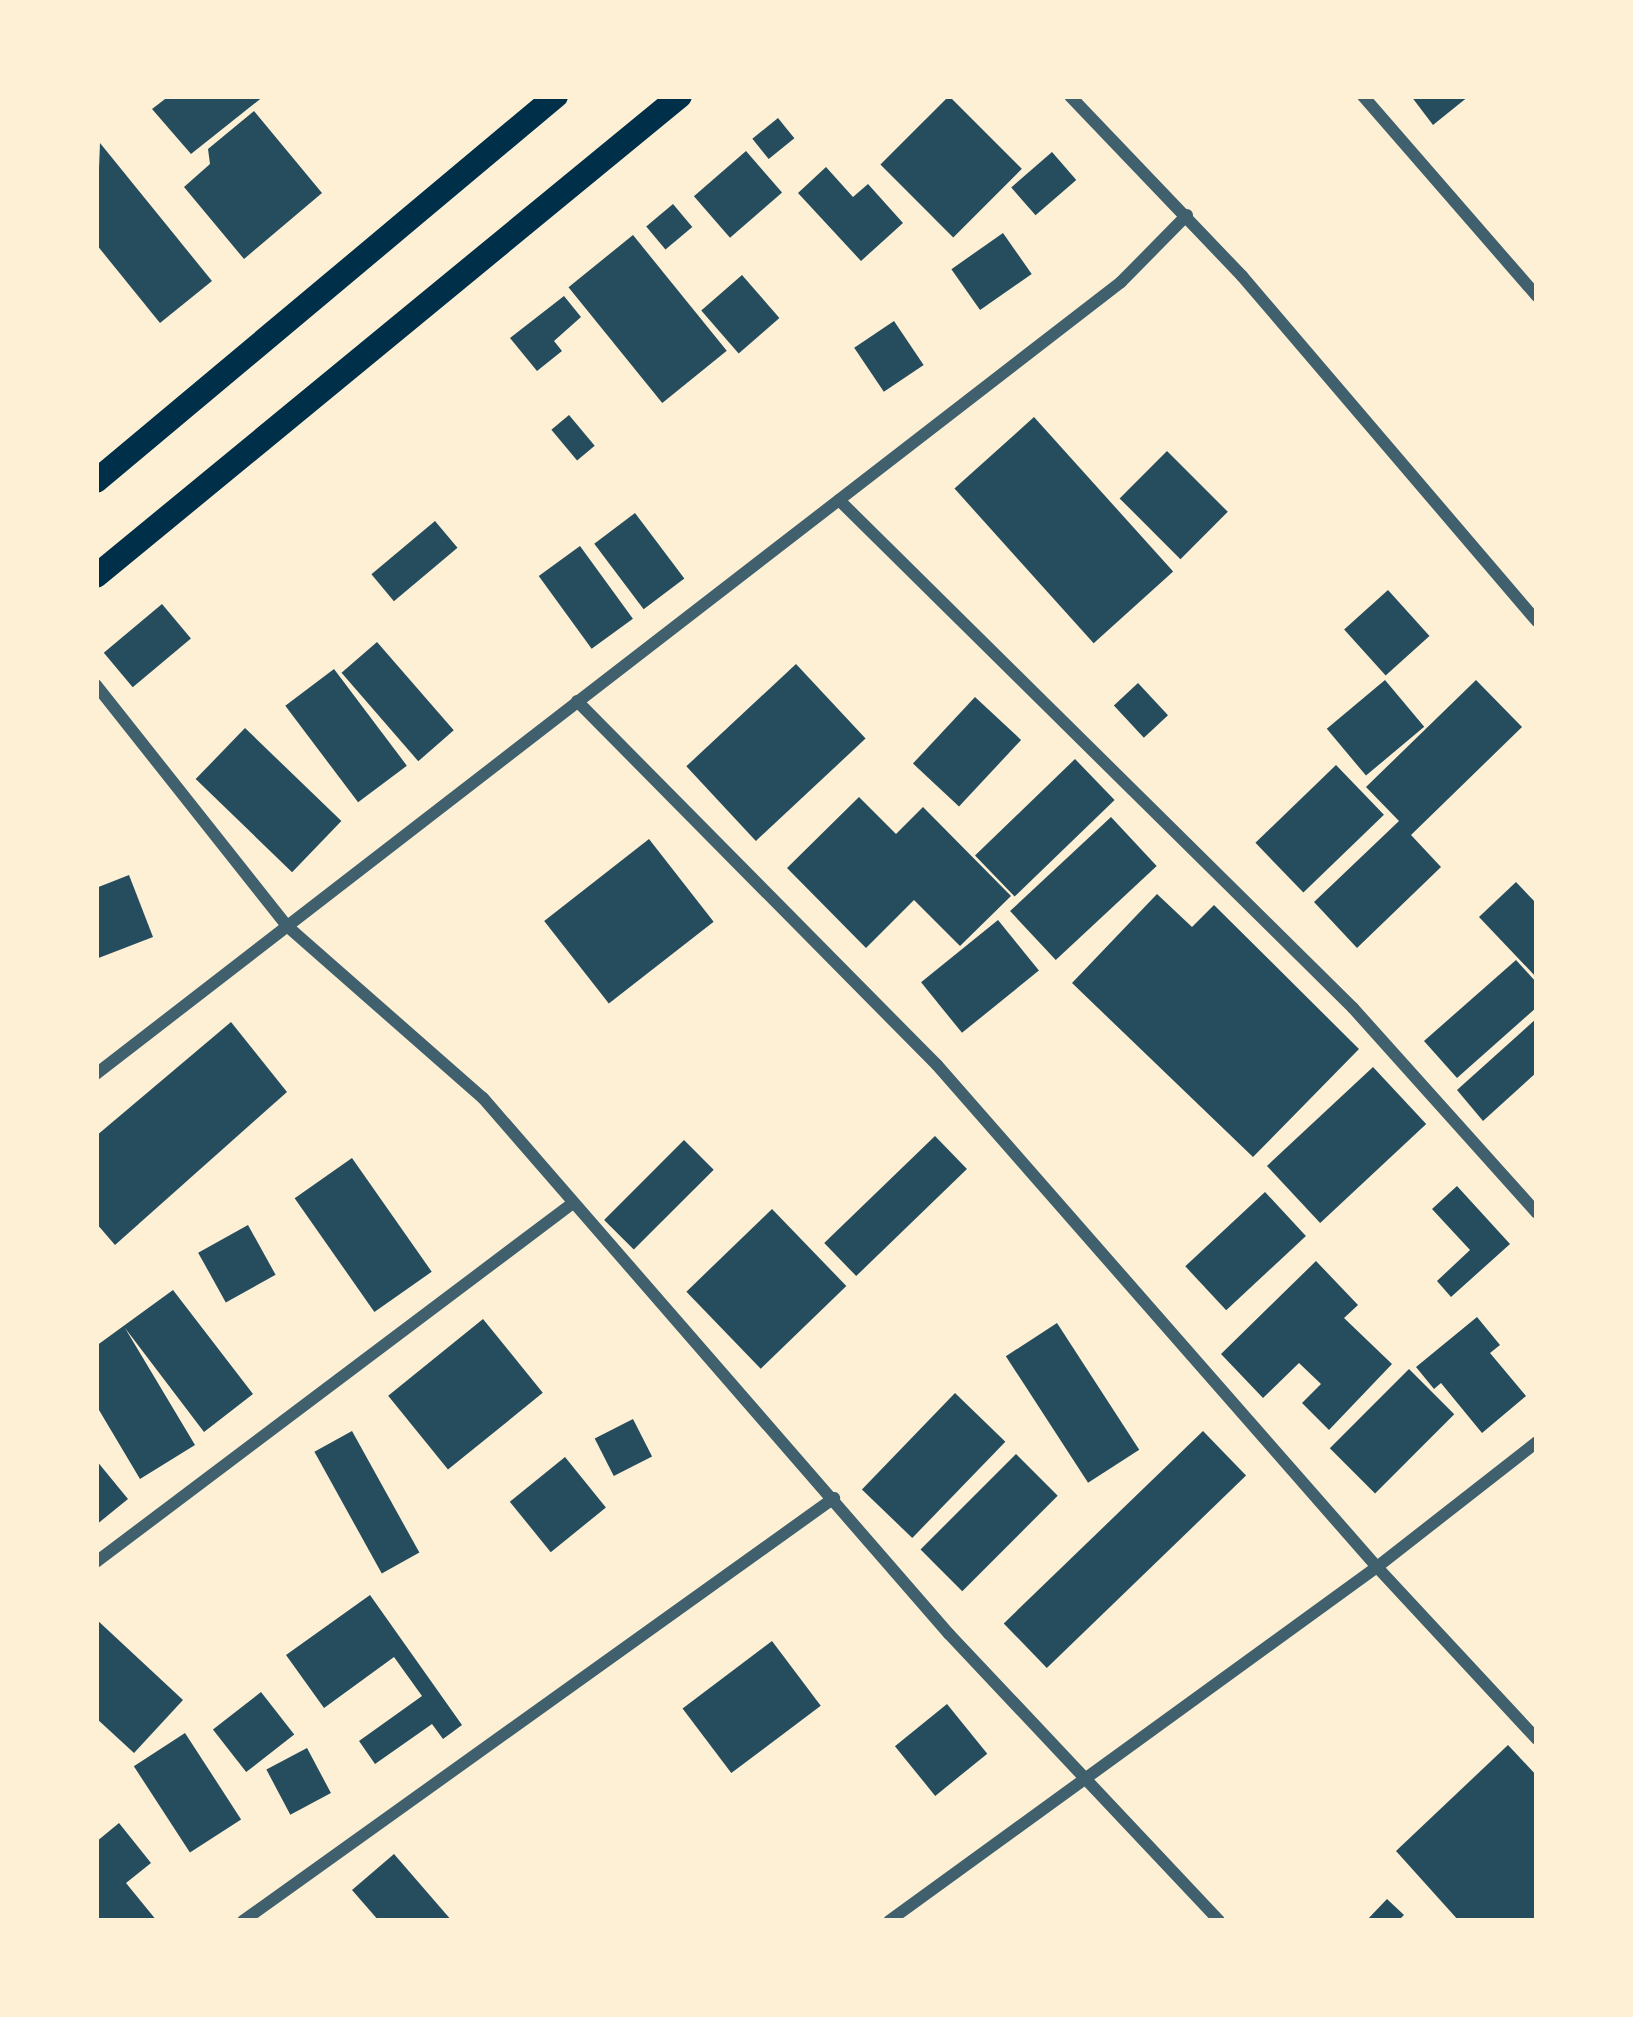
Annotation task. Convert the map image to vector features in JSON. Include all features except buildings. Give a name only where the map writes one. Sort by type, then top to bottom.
[{"type":"main road","points":[[96,481],[556,96]]},
{"type":"main road","points":[[96,576],[680,96]]},
{"type":"street","points":[[1070,96],[1187,215],[1537,621]]},
{"type":"street","points":[[1363,96],[1537,296]]},
{"type":"street","points":[[96,1074],[1120,282],[1187,215]]},
{"type":"street","points":[[838,500],[1353,1007],[1537,1214]]},
{"type":"street","points":[[96,685],[287,926],[483,1098],[949,1634],[1219,1921]]},
{"type":"street","points":[[578,701],[937,1065],[1377,1567],[1537,1739]]},
{"type":"street","points":[[96,1562],[573,1203]]},
{"type":"street","points":[[889,1921],[1377,1567],[1537,1442]]},
{"type":"street","points":[[243,1921],[834,1498]]}]
